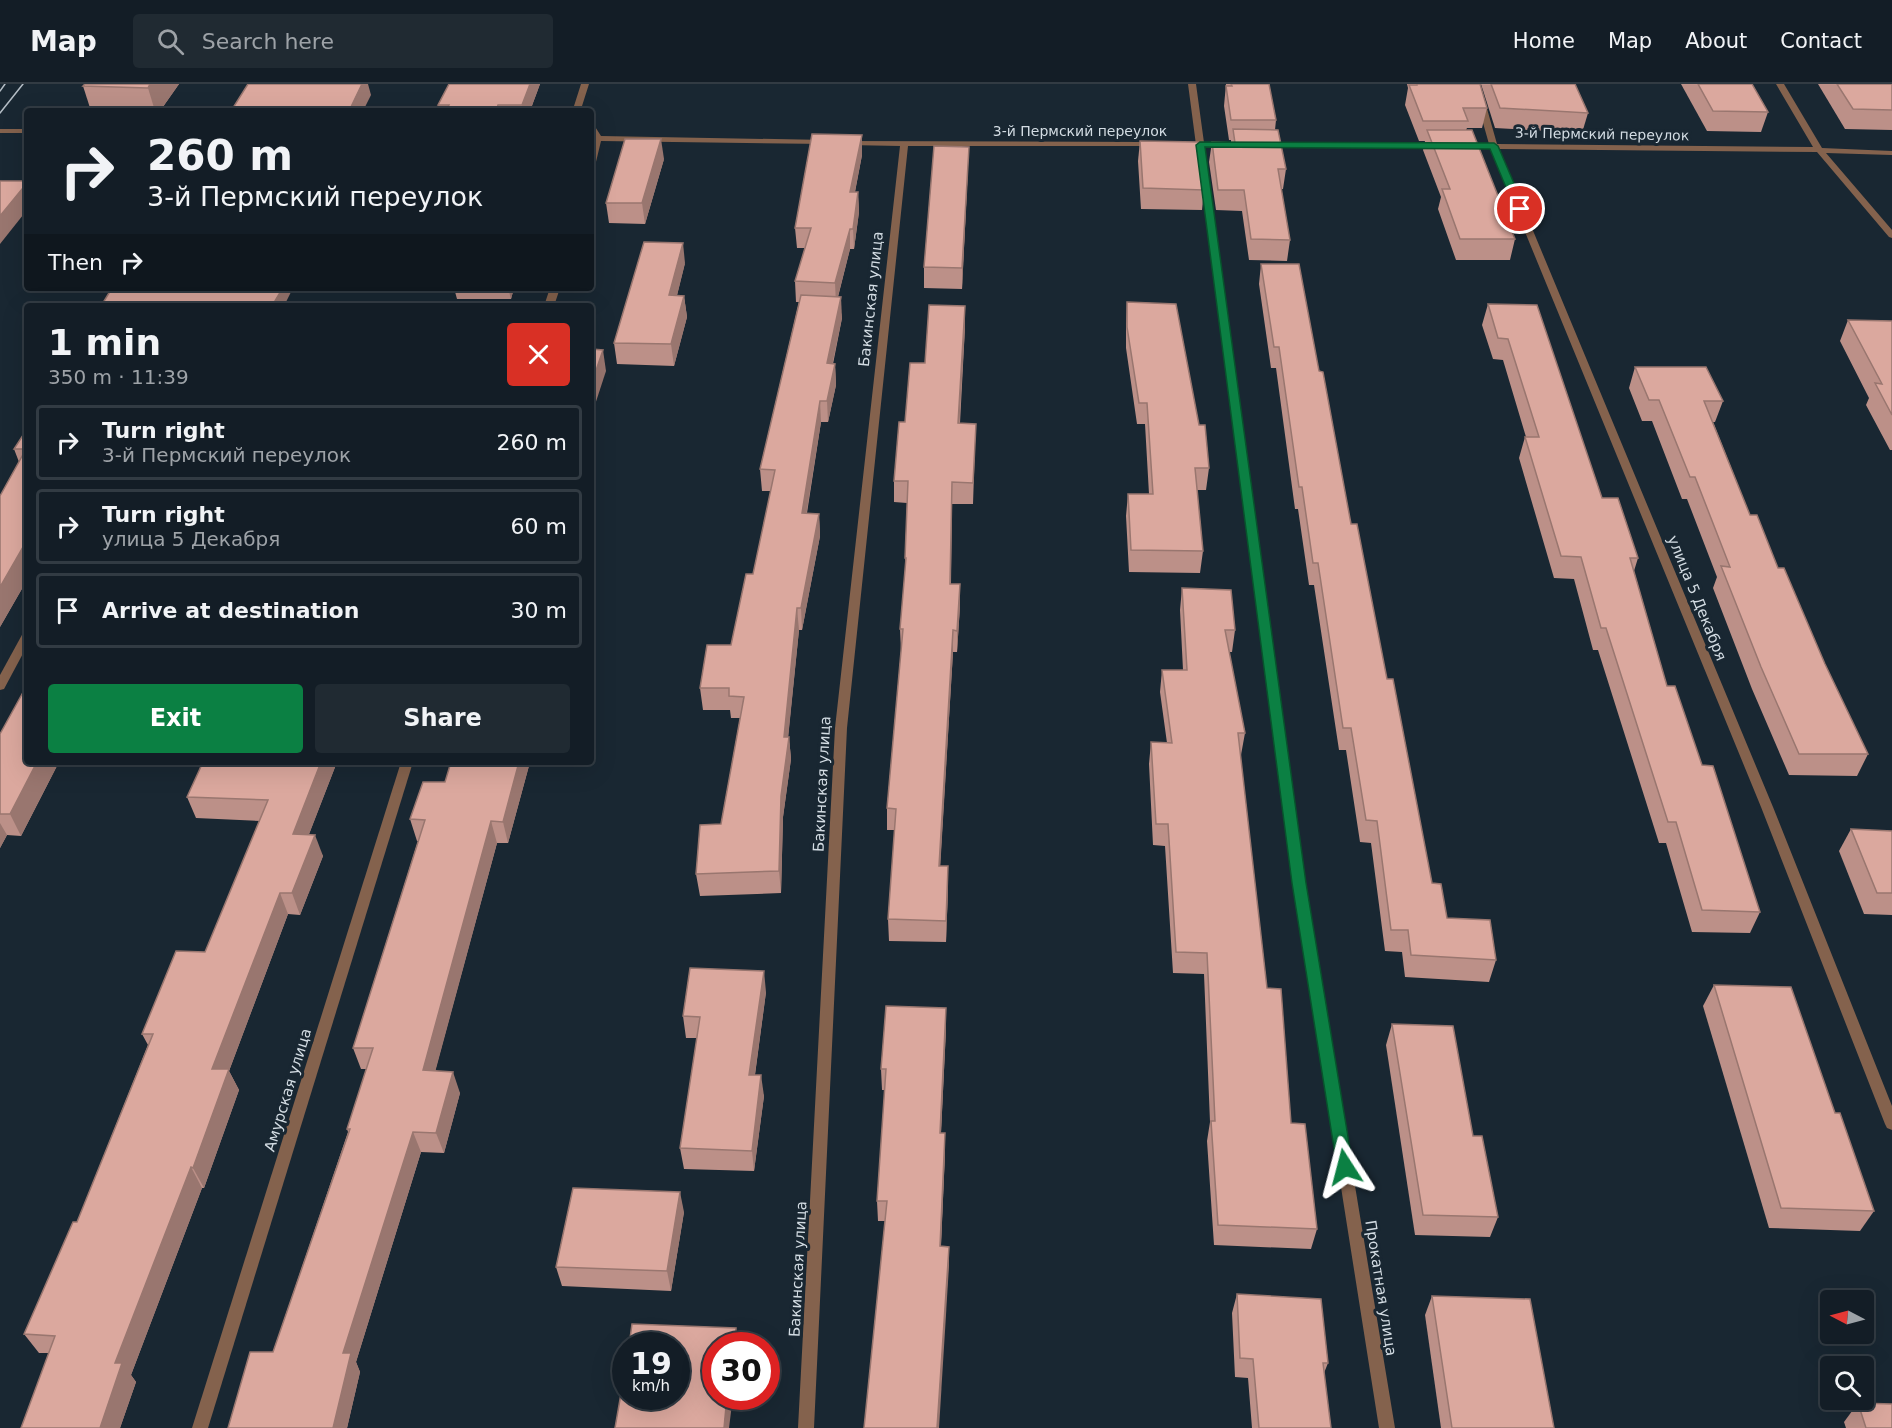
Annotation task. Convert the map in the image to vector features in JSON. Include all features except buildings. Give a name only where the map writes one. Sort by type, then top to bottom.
[{"type":"street","points":[[579,108],[585,84]]},
{"type":"street","name":"Прокатная улица","points":[[1192,84],[1299,883],[1387,1428]]},
{"type":"street","name":"улица 5 Декабря","points":[[1476,84],[1494,146],[1767,807],[1892,1124]]},
{"type":"street","points":[[1780,84],[1819,150],[1892,235]]},
{"type":"street","points":[[0,131],[24,131]]},
{"type":"street","name":"3-й Пермский переулок","points":[[595,138],[904,144],[1165,144]]},
{"type":"street","name":"Бакинская улица","points":[[806,1428],[841,728],[904,144]]},
{"type":"street","name":"3-й Пермский переулок","points":[[1259,145],[1819,150],[1892,153]]},
{"type":"street","points":[[0,686],[24,642]]},
{"type":"street","name":"Амурская улица","points":[[200,1428],[406,765]]},
{"type":"tram line","points":[[0,91],[5,84]]},
{"type":"tram line","points":[[0,113],[23,84]]},
{"type":"route","points":[[1345,1167],[1299,883],[1200,145],[1494,146],[1520,209]]}]
